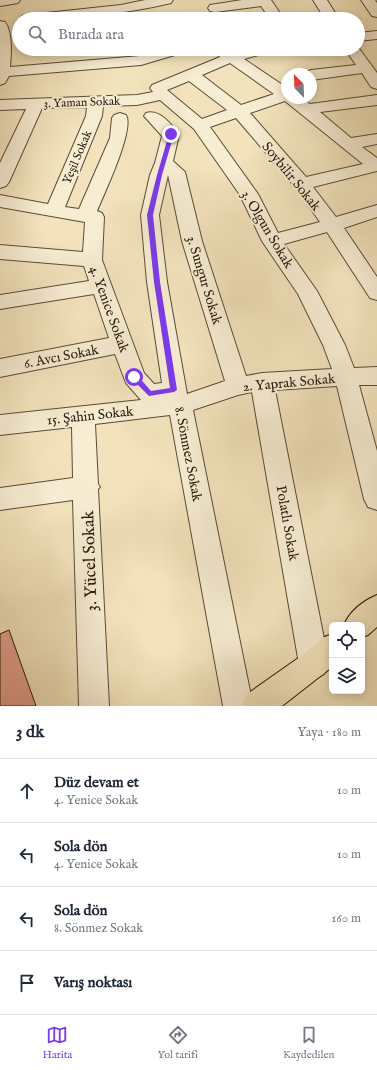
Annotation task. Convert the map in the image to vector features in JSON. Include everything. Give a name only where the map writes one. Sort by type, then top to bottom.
[{"type":"main road","points":[[362,622],[377,609]]},
{"type":"main road","points":[[257,706],[323,656]]},
{"type":"street","points":[[0,2],[13,0]]},
{"type":"street","points":[[69,12],[118,4],[140,5],[163,0]]},
{"type":"street","points":[[212,4],[264,0],[272,12]]},
{"type":"street","points":[[320,0],[328,12]]},
{"type":"street","points":[[368,0],[377,14]]},
{"type":"street","points":[[212,4],[220,12]]},
{"type":"street","points":[[140,5],[146,12]]},
{"type":"street","points":[[1,33],[12,25]]},
{"type":"street","points":[[1,33],[12,40]]},
{"type":"street","points":[[1,33],[1,76],[141,60],[155,56]]},
{"type":"street","points":[[365,36],[377,35]]},
{"type":"street","points":[[163,94],[158,88],[190,74],[222,56]]},
{"type":"street","points":[[228,56],[281,91]]},
{"type":"street","points":[[357,56],[377,84]]},
{"type":"street","points":[[317,74],[366,68]]},
{"type":"street","name":"Soybilir Sokak","points":[[190,74],[238,111],[302,184],[332,225],[377,293]]},
{"type":"street","points":[[266,81],[281,80]]},
{"type":"street","name":"3. Olgun Sokak","points":[[163,94],[200,125],[249,194],[272,241],[307,291],[334,345],[346,377],[377,499]]},
{"type":"street","name":"3. Yaman Sokak","points":[[0,105],[36,104],[95,109],[163,94]]},
{"type":"street","points":[[200,125],[238,111],[281,98]]},
{"type":"street","points":[[308,109],[377,100]]},
{"type":"street","points":[[0,182],[36,104]]},
{"type":"street","points":[[300,104],[308,109],[347,144],[377,166]]},
{"type":"street","points":[[95,109],[120,118],[152,116],[180,107]]},
{"type":"street","name":"Yeşil Sokak","points":[[54,211],[95,109]]},
{"type":"street","name":"8. Sönmez Sokak","points":[[152,116],[171,134],[170,167],[159,175],[150,215],[157,282],[177,398],[238,706]]},
{"type":"street","name":"4. Yenice Sokak","points":[[120,118],[118,138],[91,216],[92,260],[134,377],[149,394],[177,398]]},
{"type":"street","points":[[347,144],[377,139]]},
{"type":"street","points":[[302,184],[377,166]]},
{"type":"street","name":"3. Sungur Sokak","points":[[170,167],[192,241],[250,384]]},
{"type":"street","points":[[0,201],[91,216]]},
{"type":"street","points":[[272,241],[377,211]]},
{"type":"street","points":[[0,252],[92,260]]},
{"type":"street","points":[[0,302],[102,286]]},
{"type":"street","name":"6. Avcı Sokak","points":[[0,368],[123,344]]},
{"type":"street","name":"2. Yaprak Sokak","points":[[177,398],[250,384],[377,376]]},
{"type":"street","name":"Polatlı Sokak","points":[[250,384],[323,656]]},
{"type":"street","name":"15. Şahin Sokak","points":[[0,426],[83,416],[177,398]]},
{"type":"street","name":"3. Yücel Sokak","points":[[83,416],[87,487],[94,706]]},
{"type":"street","points":[[0,498],[87,487]]},
{"type":"building","points":[[9,630],[36,706],[0,706],[0,634]]},
{"type":"route","points":[[134,377],[149,394],[174,390],[157,282],[150,215],[159,175],[164,163],[171,134]]}]
